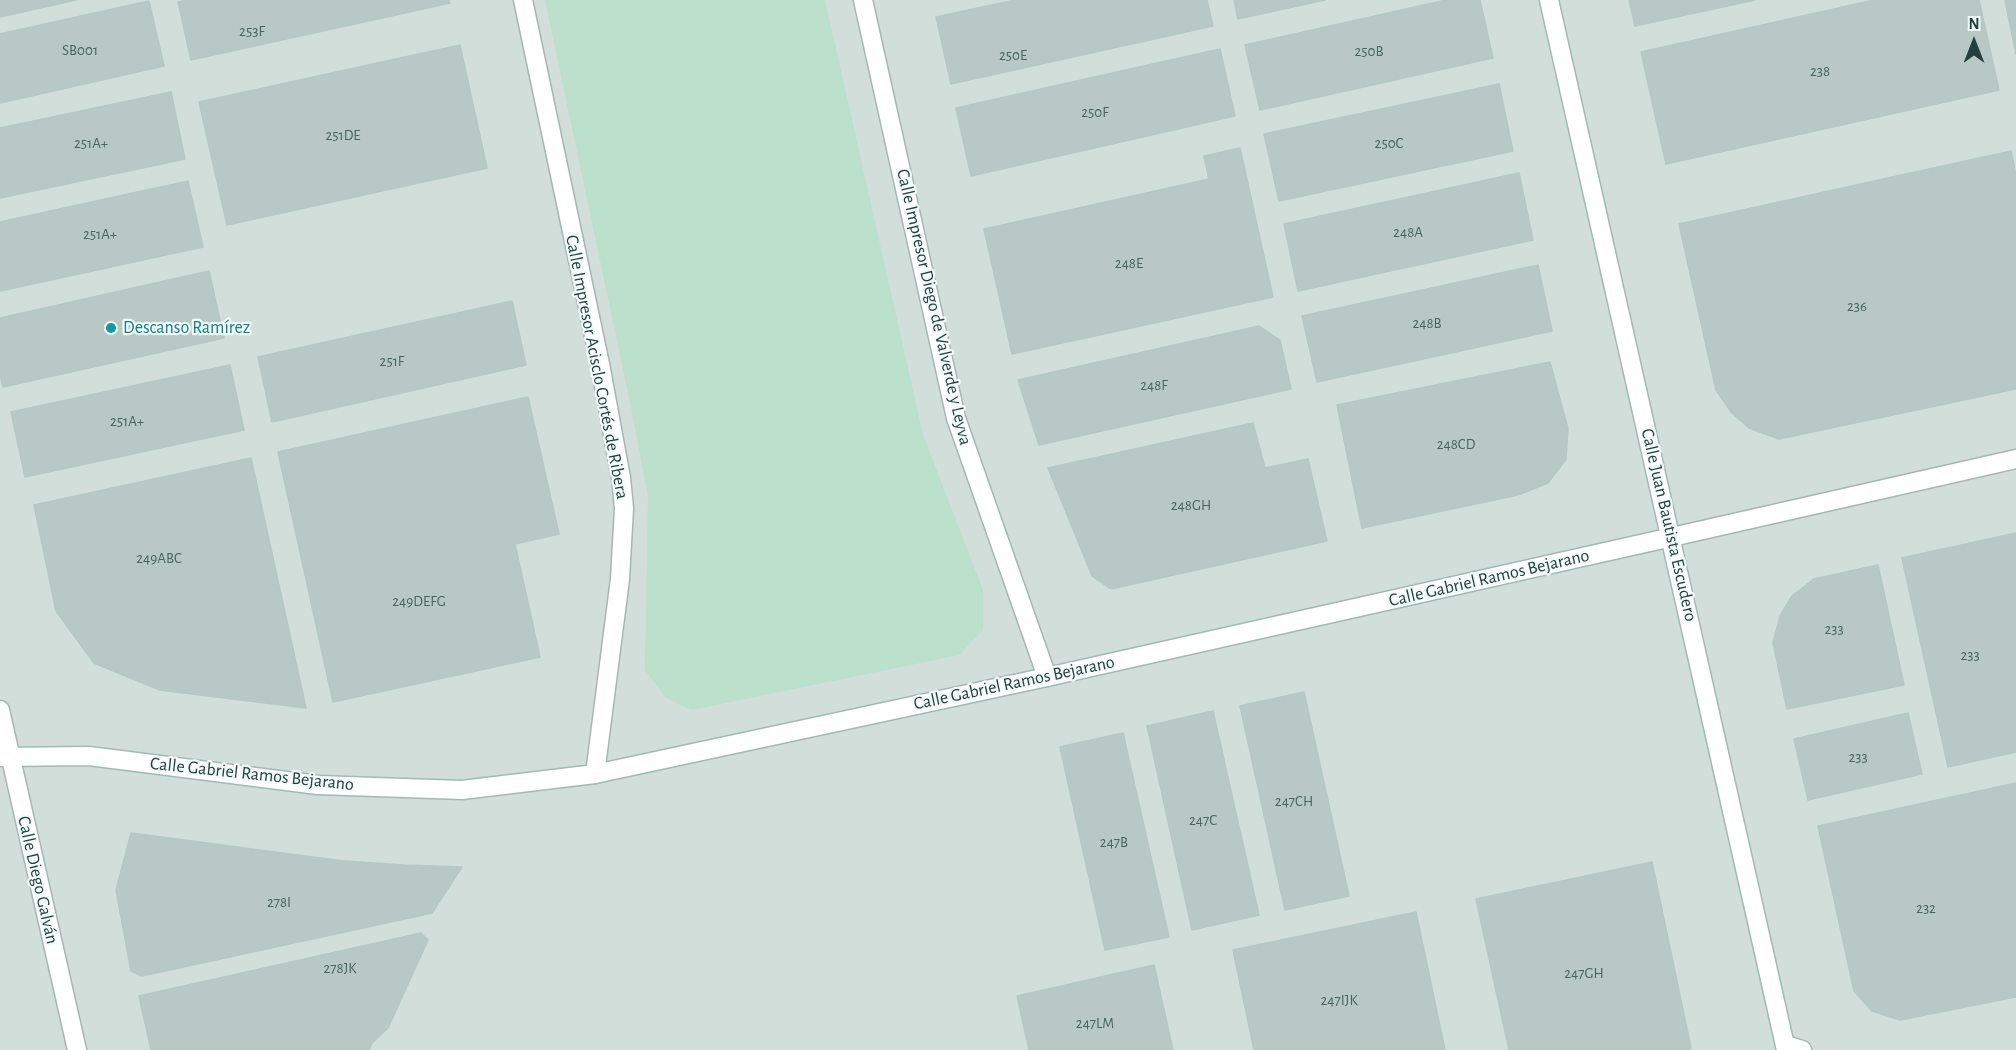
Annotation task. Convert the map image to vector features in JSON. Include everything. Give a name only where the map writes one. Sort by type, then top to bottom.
[{"type":"street","name":"Calle Impresor Acisclo Cortés de Ribera","points":[[523,0],[600,364],[621,478],[624,542],[595,774]]},
{"type":"street","name":"Calle Impresor Diego de Valverde y Leyva","points":[[863,0],[956,417],[1047,676]]},
{"type":"street","name":"Calle Juan Bautista Escudero","points":[[1550,0],[1791,1048]]},
{"type":"street","name":"Calle Gabriel Ramos Bejarano","points":[[5,757],[89,756],[318,785],[462,790],[595,774],[1047,676],[2016,459]]},
{"type":"street","name":"Calle Diego Galván","points":[[0,710],[5,757],[77,1050]]},
{"type":"shaded area","points":[[0,0],[2016,0],[2016,1050],[0,1050]]},
{"type":"green space","points":[[545,0],[825,0],[923,435],[983,590],[983,630],[959,655],[692,710],[666,698],[645,670],[648,497]]},
{"type":"building","points":[[0,0],[76,0],[0,17]]},
{"type":"building","points":[[187,0],[449,0],[450,3],[191,60],[178,2]]},
{"type":"building","points":[[1015,0],[1207,0],[1213,26],[951,84],[936,17]]},
{"type":"building","points":[[1234,0],[1325,0],[1238,19]]},
{"type":"building","points":[[1446,0],[1480,0],[1493,58],[1260,110],[1245,45]]},
{"type":"building","points":[[1629,0],[1755,0],[1635,26]]},
{"type":"building","points":[[1874,0],[1979,0],[1999,90],[1666,164],[1641,52]]},
{"type":"building","points":[[2005,0],[2016,0],[2016,54]]},
{"type":"building","points":[[149,1],[164,66],[0,103],[0,34]]},
{"type":"building","points":[[460,45],[487,168],[227,225],[199,102]]},
{"type":"building","points":[[1220,49],[1235,116],[971,176],[956,108]]},
{"type":"building","points":[[1499,84],[1513,151],[1279,201],[1264,134]]},
{"type":"building","points":[[171,92],[185,159],[0,198],[0,128]]},
{"type":"building","points":[[1240,148],[1273,297],[1012,354],[984,229],[1209,179],[1204,156]]},
{"type":"building","points":[[2011,151],[2016,175],[2016,389],[1779,439],[1749,428],[1732,413],[1716,390],[1679,224]]},
{"type":"building","points":[[1519,173],[1533,240],[1298,291],[1284,224]]},
{"type":"building","points":[[188,181],[203,247],[0,291],[0,222]]},
{"type":"building","points":[[1538,265],[1552,331],[1317,382],[1302,316]]},
{"type":"building","name":"Descanso Ramírez","points":[[209,271],[224,338],[3,387],[0,374],[0,318]]},
{"type":"building","points":[[512,301],[526,365],[272,422],[258,357]]},
{"type":"building","points":[[1259,326],[1280,340],[1291,389],[1039,445],[1018,380]]},
{"type":"building","points":[[1550,362],[1568,429],[1566,459],[1548,483],[1518,495],[1362,528],[1337,405]]},
{"type":"building","points":[[230,365],[244,430],[25,477],[11,412]]},
{"type":"building","points":[[528,397],[559,534],[515,544],[540,657],[333,702],[278,452]]},
{"type":"building","points":[[1253,423],[1265,468],[1308,459],[1327,541],[1111,589],[1092,576],[1048,468]]},
{"type":"building","points":[[251,458],[306,708],[160,690],[94,663],[56,611],[34,505]]},
{"type":"building","points":[[2016,533],[2016,752],[1948,767],[1902,558]]},
{"type":"building","points":[[1878,565],[1904,685],[1787,709],[1773,643],[1780,616],[1792,596],[1814,579]]},
{"type":"building","points":[[1304,692],[1349,896],[1285,910],[1240,706]]},
{"type":"building","points":[[1213,711],[1259,915],[1192,930],[1147,726]]},
{"type":"building","points":[[1908,713],[1922,774],[1808,800],[1794,739]]},
{"type":"building","points":[[1123,733],[1169,937],[1105,950],[1060,747]]},
{"type":"building","points":[[2016,783],[2016,997],[1900,1020],[1872,1011],[1854,991],[1818,826]]},
{"type":"building","points":[[131,833],[343,861],[462,867],[432,913],[142,976],[131,971],[116,890]]},
{"type":"building","points":[[1652,862],[1690,1050],[1509,1050],[1476,899]]},
{"type":"building","points":[[1416,912],[1445,1050],[1254,1050],[1233,950]]},
{"type":"building","points":[[421,933],[428,940],[388,1028],[372,1043],[369,1050],[151,1050],[139,996]]},
{"type":"building","points":[[1154,965],[1173,1050],[1029,1050],[1017,996]]},
{"type":"place","name":"Descanso Ramírez","points":[[111,328]]}]
